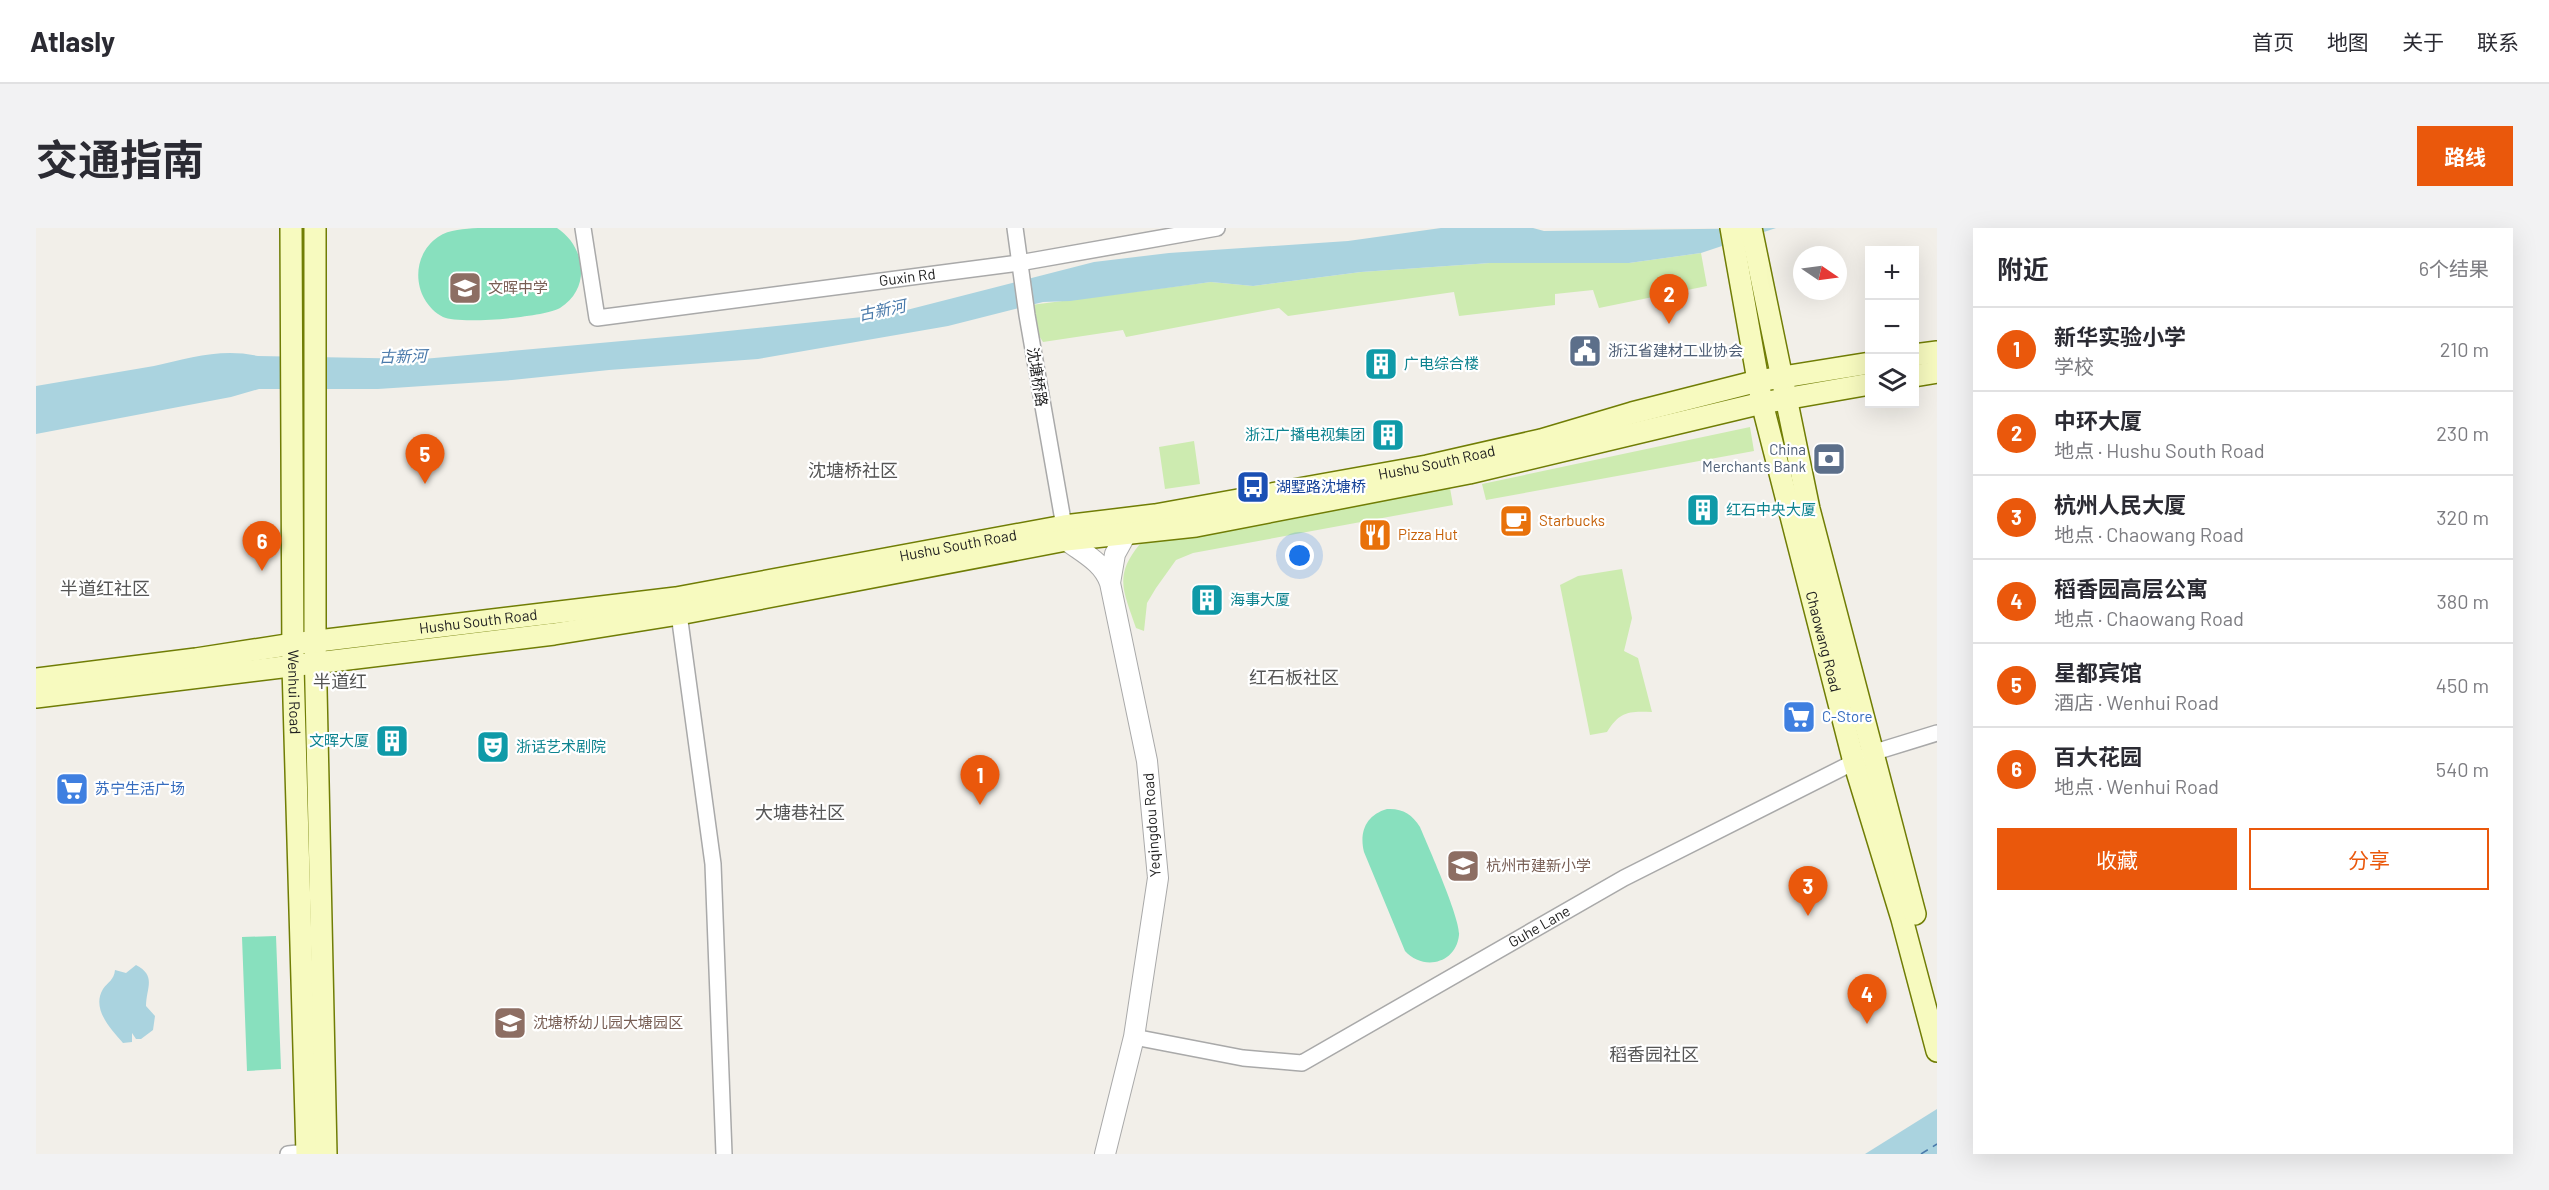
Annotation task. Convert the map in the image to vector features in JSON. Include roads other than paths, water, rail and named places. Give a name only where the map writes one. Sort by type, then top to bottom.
[{"type":"main road","name":"Wenhui Road","points":[[291,228],[293,666],[310,1153]]},
{"type":"main road","name":"Wenhui Road","points":[[310,1153],[316,663],[315,228]]},
{"type":"main road","name":"Chaowang Road","points":[[1731,228],[1762,403],[1909,917],[1937,996]]},
{"type":"main road","name":"Chaowang Road","points":[[1752,234],[1863,758]]},
{"type":"main road","points":[[1919,354],[1937,352]]},
{"type":"main road","name":"Hushu South Road","points":[[36,697],[554,634],[679,614],[1155,515],[1427,466],[1541,440],[1632,413],[1758,381],[1865,364]]},
{"type":"main road","points":[[1919,375],[1937,372]]},
{"type":"main road","name":"Hushu South Road","points":[[36,679],[196,660],[293,644],[676,598],[1065,533],[1126,534],[1196,526],[1469,473],[1762,403],[1865,385]]},
{"type":"main road","name":"Chaowang Road","points":[[1909,917],[1937,1051]]},
{"type":"street","name":"Guxin Rd","points":[[583,228],[597,318],[1019,267],[1217,228]]},
{"type":"street","name":"沈塘桥路","points":[[1015,228],[1019,267],[1065,533]]},
{"type":"street","points":[[1065,533],[1097,562],[1106,572],[1110,583]]},
{"type":"street","name":"Yeqingdou Road","points":[[1105,1154],[1134,1037],[1158,878],[1147,761],[1110,583],[1115,554],[1126,534]]},
{"type":"street","points":[[679,614],[713,864],[724,1154]]},
{"type":"street","name":"Guhe Lane","points":[[1134,1037],[1243,1058],[1302,1063],[1624,878],[1863,758],[1937,733]]},
{"type":"water","points":[[1441,228],[1533,228],[1544,231],[1776,228],[1701,253],[1629,263],[1490,263],[1361,272],[1253,286],[1211,282],[1070,301],[1043,302],[948,326],[758,359],[378,389],[259,389],[231,397],[36,434],[36,386],[206,355],[231,353],[258,356],[423,359],[689,335],[891,314],[1094,262],[1169,253],[1348,241]]},
{"type":"water","points":[[136,965],[148,978],[146,1006],[155,1016],[153,1030],[141,1039],[136,1039],[132,1033],[132,1042],[123,1043],[104,1018],[99,1004],[100,996],[112,979],[115,970],[126,973]]},
{"type":"water","points":[[1937,1109],[1937,1154],[1865,1154]]},
{"type":"place","name":"文晖中学","points":[[465,288]]},
{"type":"place","name":"中环大厦","points":[[1669,324]]},
{"type":"place","name":"浙江省建材工业协会","points":[[1585,351]]},
{"type":"place","name":"广电综合楼","points":[[1381,364]]},
{"type":"place","name":"浙江广播电视集团","points":[[1388,435]]},
{"type":"place","name":"China Merchants Bank","points":[[1829,459]]},
{"type":"place","name":"星都宾馆","points":[[425,484]]},
{"type":"place","name":"湖墅路沈塘桥","points":[[1253,487]]},
{"type":"place","name":"红石中央大厦","points":[[1703,510]]},
{"type":"place","name":"Starbucks","points":[[1516,521]]},
{"type":"place","name":"Pizza Hut","points":[[1375,535]]},
{"type":"place","name":"百大花园","points":[[262,571]]},
{"type":"place","name":"海事大厦","points":[[1207,600]]},
{"type":"place","name":"C-Store","points":[[1799,717]]},
{"type":"place","name":"文晖大厦","points":[[392,741]]},
{"type":"place","name":"浙话艺术剧院","points":[[493,747]]},
{"type":"place","name":"苏宁生活广场","points":[[72,789]]},
{"type":"place","name":"新华实验小学","points":[[980,805]]},
{"type":"place","name":"杭州市建新小学","points":[[1463,866]]},
{"type":"place","name":"杭州人民大厦","points":[[1808,916]]},
{"type":"place","name":"沈塘桥幼儿园大塘园区","points":[[510,1023]]},
{"type":"place","name":"稻香园高层公寓","points":[[1867,1024]]},
{"type":"district","name":"沈塘桥社区","points":[[853,471]]},
{"type":"district","name":"半道红社区","points":[[105,589]]},
{"type":"district","name":"红石板社区","points":[[1294,678]]},
{"type":"district","name":"半道红","points":[[340,682]]},
{"type":"district","name":"大塘巷社区","points":[[800,813]]},
{"type":"district","name":"稻香园社区","points":[[1654,1055]]},
{"type":"water label","name":"古新河","points":[[882,310]]},
{"type":"water label","name":"古新河","points":[[403,356]]}]
